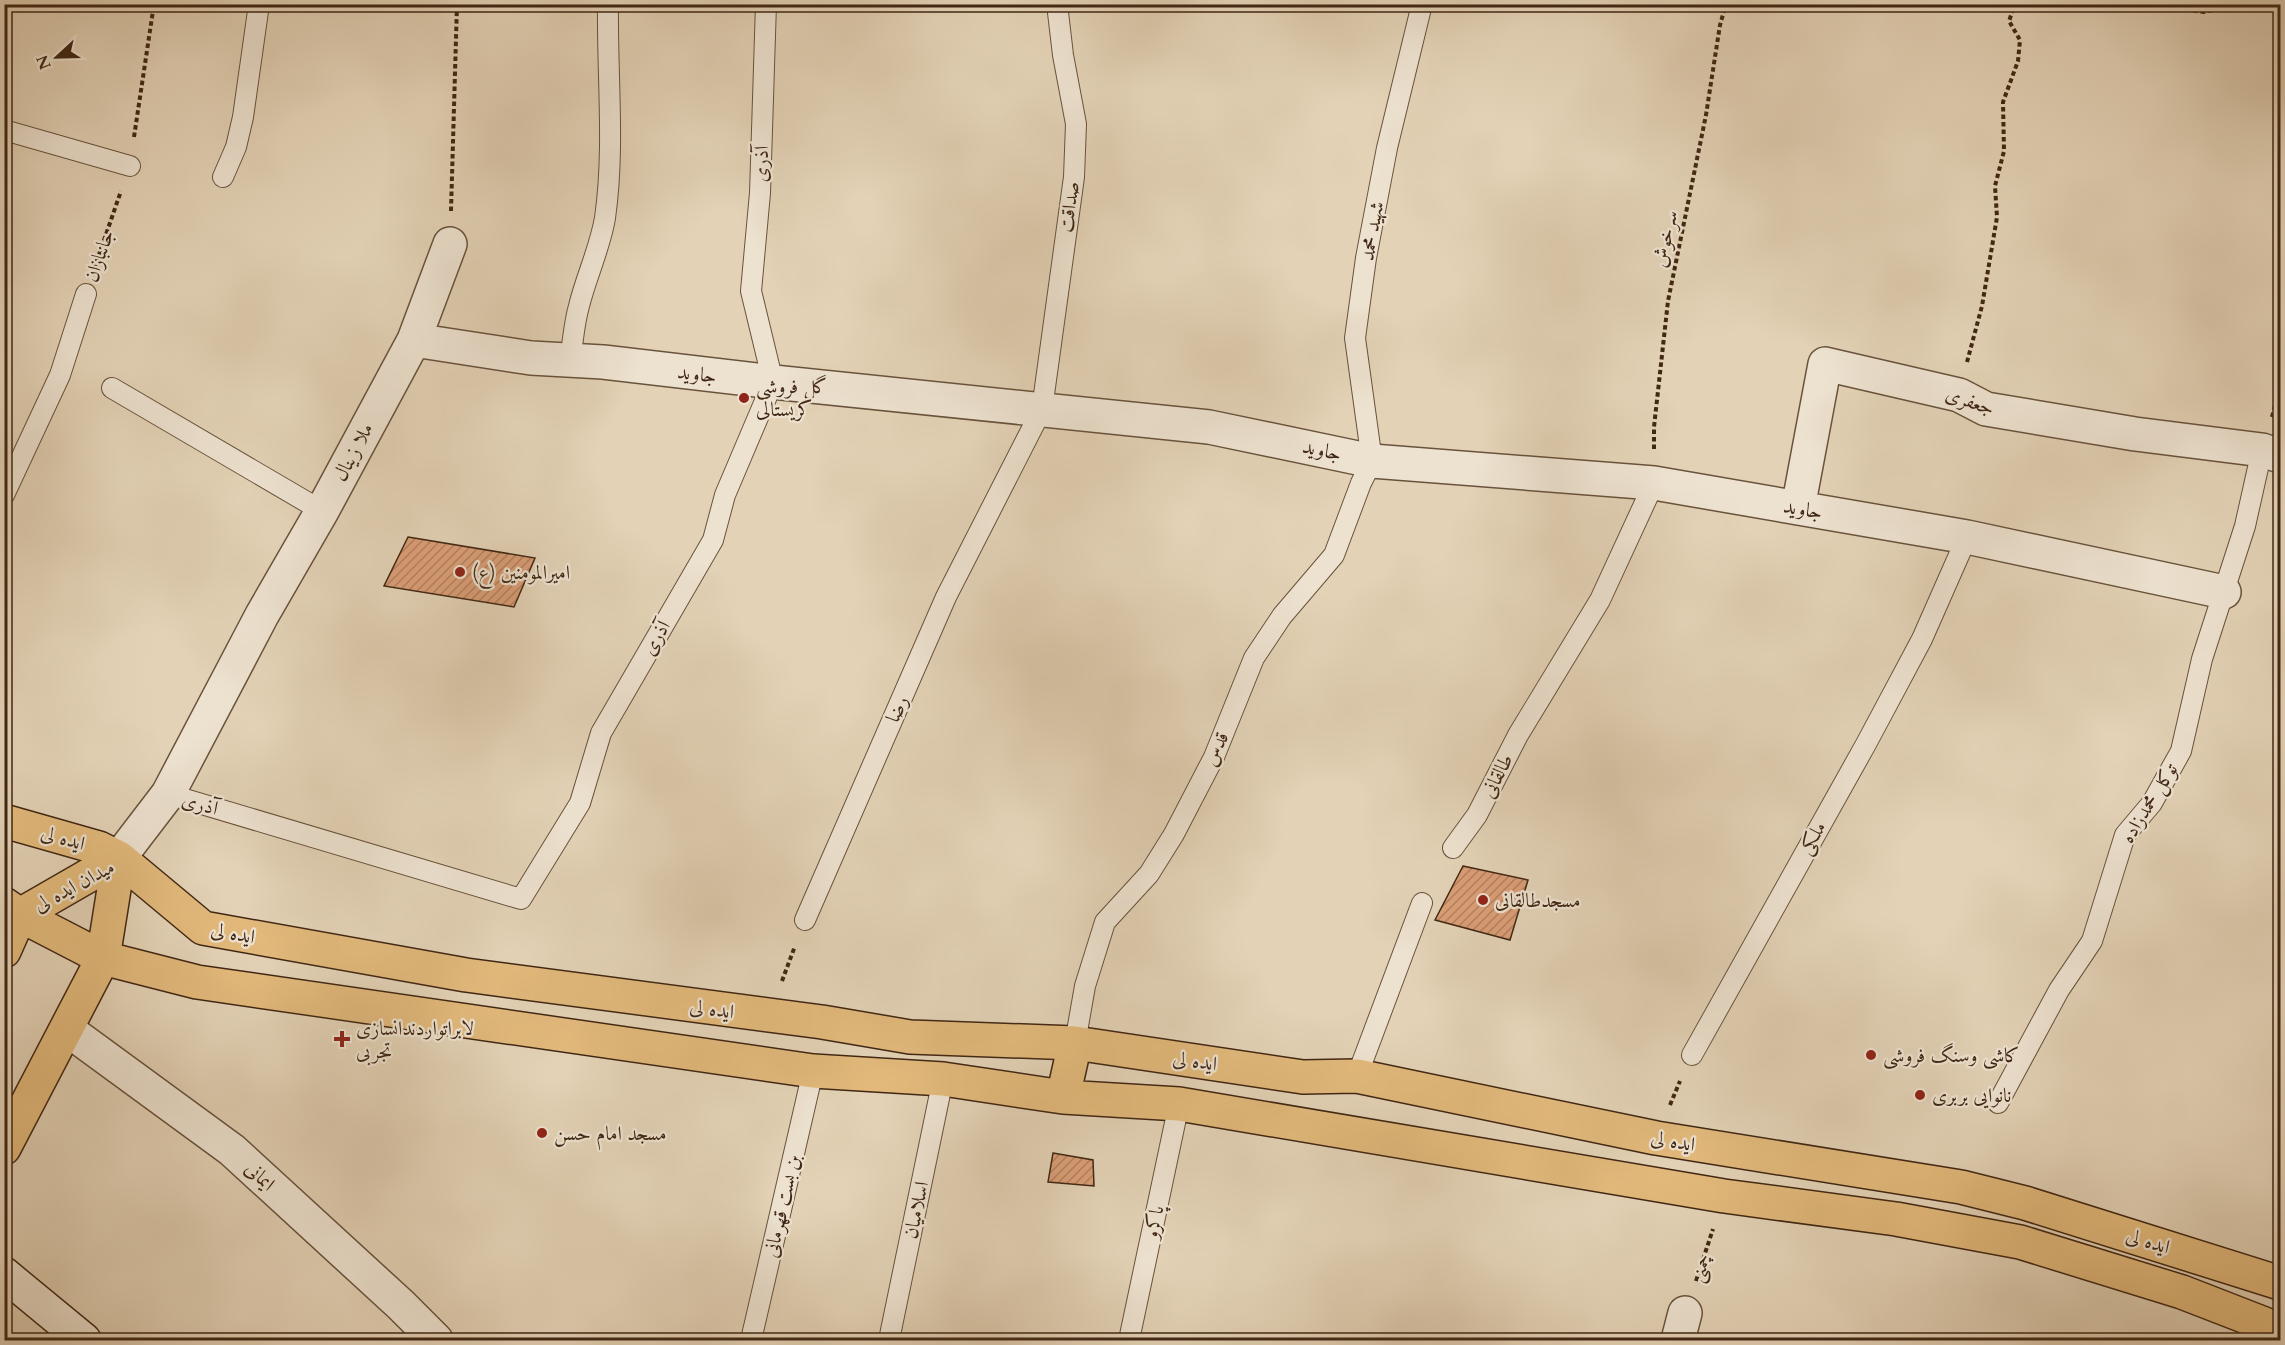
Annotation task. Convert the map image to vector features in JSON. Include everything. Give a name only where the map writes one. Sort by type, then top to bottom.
[{"type":"main road","name":"ایده لی","points":[[4,821],[99,848],[119,858]]},
{"type":"main road","name":"ایده لى","points":[[119,858],[203,928],[466,975],[768,1017],[822,1022],[910,1037],[1075,1043],[1304,1077],[1357,1076],[1656,1138],[1961,1187],[2025,1203],[2280,1283]]},
{"type":"main road","name":"میدان ایده لی","points":[[12,909],[119,858]]},
{"type":"main road","name":"میدان ایده لی","points":[[12,909],[104,958],[119,858]]},
{"type":"main road","points":[[4,951],[12,909]]},
{"type":"main road","name":"ایده لى","points":[[104,958],[197,982],[813,1071],[943,1080],[1063,1097],[1179,1104],[1724,1196],[1896,1219],[2020,1242],[2182,1292],[2280,1330]]},
{"type":"main road","points":[[4,1148],[104,958]]},
{"type":"main road","points":[[1063,1097],[1075,1043]]},
{"type":"street","name":"ملا زینال","points":[[119,858],[168,794],[262,615],[322,511],[414,340],[450,244]]},
{"type":"street","name":"جاوید","points":[[414,340],[531,358],[570,360],[1209,427],[1372,461],[1654,483],[1967,537],[2224,592]]},
{"type":"street","name":"جعفری","points":[[1798,508],[1825,364],[1959,395],[1986,409],[2135,434],[2271,453]]},
{"type":"street","name":"ایمانی","points":[[68,1030],[232,1150],[401,1305],[436,1341]]},
{"type":"street","points":[[4,1274],[84,1341]]},
{"type":"lane","points":[[223,177],[236,147],[243,117],[259,4]]},
{"type":"lane","points":[[570,360],[578,307],[604,222],[608,191],[610,135],[607,57],[608,4]]},
{"type":"lane","name":"آذری","points":[[168,794],[521,899],[580,803],[601,733],[713,540],[724,495],[773,382],[751,291],[760,193],[766,4]]},
{"type":"lane","name":"صداقت","points":[[1042,409],[1074,177],[1076,124],[1063,55],[1057,4]]},
{"type":"lane","name":"شهید محمد","points":[[1372,461],[1355,338],[1366,258],[1387,148],[1422,4]]},
{"type":"lane","points":[[4,130],[130,166]]},
{"type":"lane","name":"جانبازان","points":[[4,495],[60,375],[86,294]]},
{"type":"lane","points":[[112,388],[322,511]]},
{"type":"lane","name":"رضا","points":[[805,920],[946,597],[1042,409]]},
{"type":"lane","name":"توکل محمدزاده","points":[[1998,1103],[2059,990],[2092,941],[2125,835],[2152,803],[2181,751],[2202,659],[2271,453]]},
{"type":"lane","name":"قدس","points":[[1075,1043],[1085,986],[1105,922],[1149,874],[1174,834],[1214,756],[1254,657],[1282,616],[1334,555],[1361,483],[1372,461]]},
{"type":"lane","name":"طالقانی","points":[[1453,848],[1477,814],[1518,735],[1600,600],[1654,483]]},
{"type":"lane","name":"ملکی","points":[[1692,1054],[1916,650],[1967,537]]},
{"type":"lane","points":[[1357,1076],[1422,903]]},
{"type":"lane","name":"بن بست قهرمانی","points":[[751,1341],[813,1071]]},
{"type":"lane","name":"اسلامیان","points":[[889,1341],[943,1080]]},
{"type":"lane","name":"پاکرو","points":[[1129,1341],[1179,1104]]},
{"type":"path","name":"جانبازان","points":[[86,294],[130,166],[154,4]]},
{"type":"path","points":[[450,244],[457,4]]},
{"type":"path","name":"سرخوش","points":[[1654,483],[1654,427],[1668,301],[1706,115],[1720,25],[1726,4]]},
{"type":"path","points":[[1959,395],[1982,306],[1997,217],[1995,186],[2004,151],[2003,102],[2018,61],[2020,40],[2009,21],[2015,4]]},
{"type":"path","points":[[2140,4],[2204,12],[2238,4]]},
{"type":"path","points":[[768,1017],[805,920]]},
{"type":"path","points":[[1656,1138],[1692,1054]]},
{"type":"path","name":"چمنی","points":[[1682,1327],[1724,1196]]},
{"type":"building","name":"امیرالمومنین (ع)","points":[[408,537],[535,558],[514,607],[384,586]]},
{"type":"building","name":"مسجدطالقانی","points":[[1463,866],[1528,880],[1510,940],[1435,920]]},
{"type":"building","points":[[1053,1153],[1093,1160],[1094,1186],[1048,1182]]},
{"type":"place","name":"گل فروشی کریستالی","points":[[744,398]]},
{"type":"place","name":"امیرالمومنین (ع)","points":[[460,572]]},
{"type":"place","name":"مسجدطالقانی","points":[[1483,900]]},
{"type":"place","name":"لابراتواردندانسازی تجربی","points":[[342,1039]]},
{"type":"place","name":"کاشی وسنگ فروشی","points":[[1871,1055]]},
{"type":"place","name":"نانوایی بربری","points":[[1920,1095]]},
{"type":"place","name":"مسجد امام حسن","points":[[542,1133]]}]
